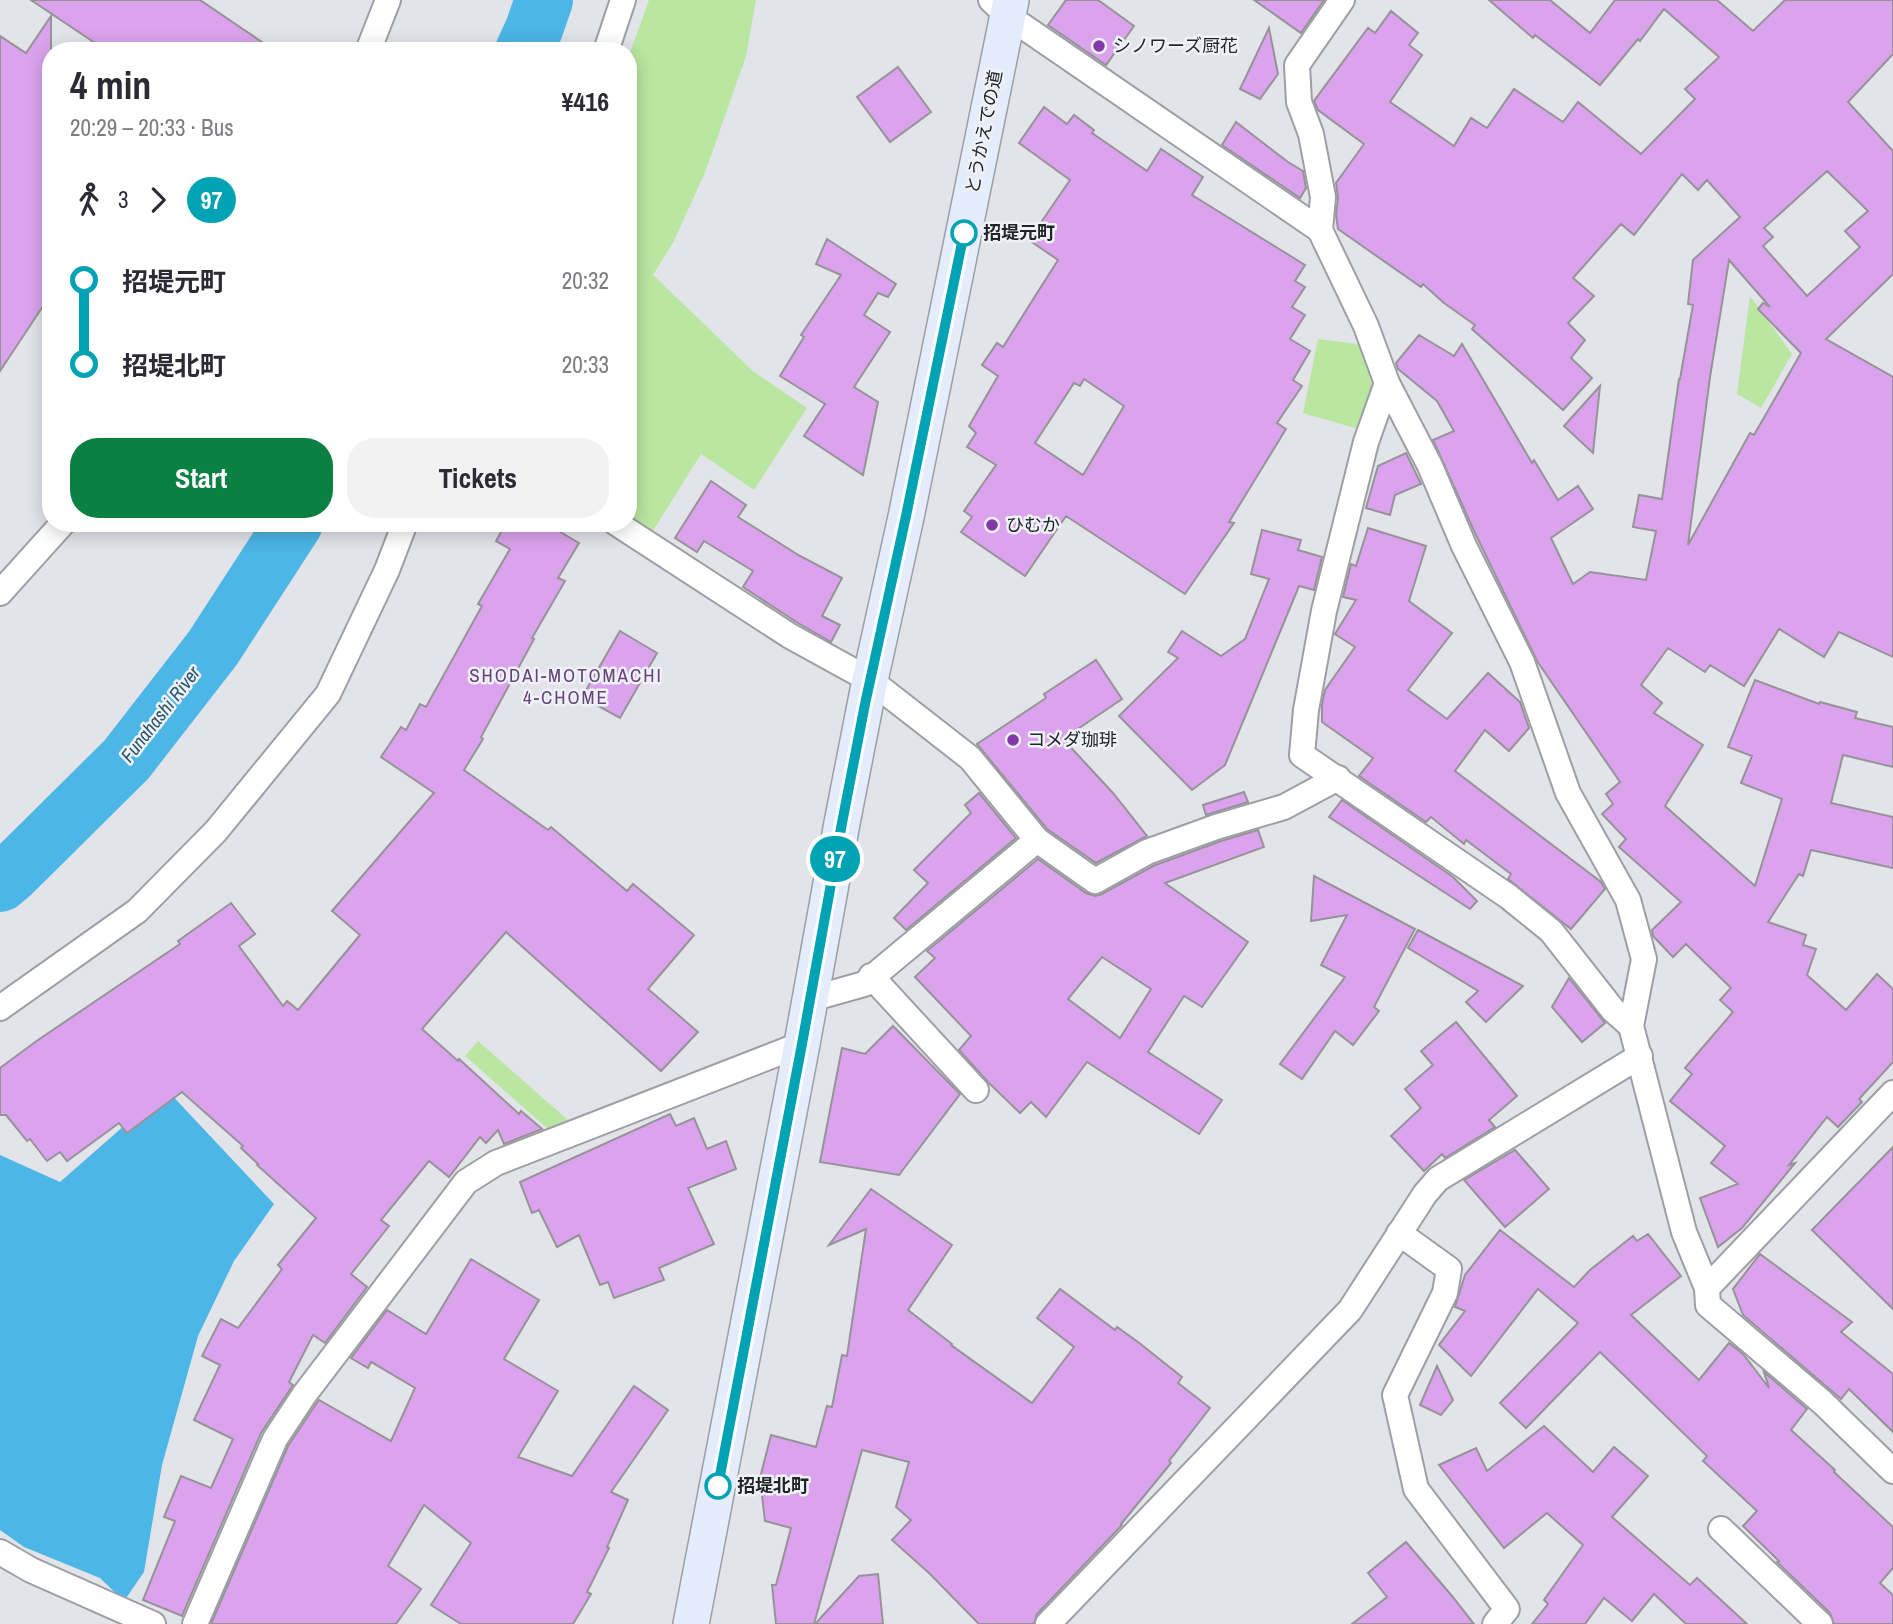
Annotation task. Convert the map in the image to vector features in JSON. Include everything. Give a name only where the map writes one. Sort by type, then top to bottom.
[{"type":"street","points":[[372,42],[388,0]]},
{"type":"street","points":[[609,42],[623,0]]},
{"type":"street","points":[[1320,230],[1323,197],[1311,134],[1299,102],[1297,65],[1342,0]]},
{"type":"street","points":[[1003,5],[1320,230],[1366,326],[1387,383],[1430,466],[1464,546],[1522,662],[1568,793],[1628,900],[1644,959],[1631,1026],[1685,1232],[1707,1288],[1708,1305],[1822,1402],[1893,1471]]},
{"type":"street","name":"とうかえでの道","points":[[691,1624],[811,999],[842,823],[906,516],[1003,5]]},
{"type":"street","points":[[1387,383],[1363,455],[1324,611],[1306,709],[1302,755],[1508,897],[1552,931],[1613,1010],[1631,1026]]},
{"type":"street","points":[[0,593],[9,569],[52,532]]},
{"type":"street","points":[[0,1008],[137,911],[216,831],[328,694],[387,570],[402,532]]},
{"type":"street","points":[[631,532],[790,636],[870,680],[970,758],[1037,840],[1095,881],[1147,852],[1216,827],[1284,807],[1338,778]]},
{"type":"street","points":[[811,999],[864,984],[1037,840]]},
{"type":"street","points":[[872,976],[976,1090]]},
{"type":"street","points":[[195,1624],[275,1439],[304,1395],[466,1182],[496,1163],[802,1044]]},
{"type":"street","points":[[1048,1624],[1350,1310],[1425,1194],[1438,1179],[1640,1056]]},
{"type":"street","points":[[1707,1288],[1893,1093]]},
{"type":"street","points":[[1399,1233],[1448,1269],[1445,1293],[1395,1395],[1416,1489],[1507,1609],[1495,1624]]},
{"type":"street","points":[[1721,1529],[1819,1624]]},
{"type":"street","points":[[0,1552],[31,1570],[153,1624]]},
{"type":"green space","points":[[649,0],[756,0],[746,56],[706,170],[674,241],[653,275],[754,372],[807,408],[754,490],[701,454],[651,534],[637,525],[637,42],[634,42]]},
{"type":"green space","points":[[1750,296],[1792,354],[1761,408],[1737,394]]},
{"type":"green space","points":[[1318,339],[1366,345],[1380,381],[1362,430],[1303,413]]},
{"type":"green space","points":[[478,1041],[568,1120],[548,1129],[465,1056]]},
{"type":"water","points":[[166,1089],[274,1204],[234,1261],[198,1336],[162,1465],[144,1572],[124,1601],[100,1578],[24,1547],[0,1530],[0,1155],[60,1182]]},
{"type":"building","points":[[31,0],[200,0],[262,42],[94,42]]},
{"type":"building","name":"シノワーズ厨花","points":[[1066,0],[1098,0],[1134,26],[1106,65],[1048,25]]},
{"type":"building","points":[[1254,0],[1324,0],[1301,33]]},
{"type":"building","points":[[1489,0],[1550,0],[1590,33],[1615,0],[1717,0],[1753,31],[1785,0],[1893,0],[1893,54],[1848,102],[1893,151],[1893,274],[1826,339],[1893,377],[1893,657],[1839,632],[1824,657],[1779,629],[1744,686],[1710,665],[1705,672],[1668,648],[1641,685],[1662,703],[1654,713],[1703,745],[1665,806],[1755,886],[1782,799],[1741,783],[1752,756],[1728,747],[1755,680],[1819,704],[1820,702],[1857,712],[1855,718],[1893,727],[1893,767],[1843,755],[1831,803],[1893,817],[1893,868],[1811,850],[1803,876],[1799,874],[1768,922],[1806,935],[1803,945],[1816,949],[1807,975],[1846,1010],[1877,974],[1893,989],[1893,1062],[1859,1099],[1862,1102],[1838,1127],[1827,1117],[1789,1165],[1795,1163],[1742,1228],[1718,1247],[1700,1198],[1738,1184],[1711,1163],[1725,1146],[1670,1101],[1692,1074],[1685,1068],[1733,1012],[1720,1000],[1731,988],[1686,944],[1673,957],[1653,936],[1652,930],[1681,902],[1619,847],[1626,839],[1602,814],[1613,804],[1606,794],[1620,782],[1537,661],[1475,533],[1433,440],[1454,431],[1437,401],[1398,369],[1396,363],[1419,335],[1454,356],[1462,344],[1532,463],[1534,460],[1558,500],[1578,486],[1593,509],[1551,538],[1573,584],[1590,572],[1646,580],[1656,531],[1633,527],[1639,495],[1662,499],[1679,379],[1693,305],[1688,304],[1693,260],[1740,217],[1707,180],[1698,190],[1682,174],[1634,235],[1621,224],[1573,278],[1594,296],[1568,323],[1585,340],[1571,358],[1592,378],[1563,410],[1472,329],[1475,325],[1423,284],[1421,287],[1338,229],[1336,183],[1364,144],[1318,110],[1314,101],[1368,28],[1375,33],[1391,11],[1418,33],[1409,45],[1422,55],[1390,102],[1454,146],[1471,118],[1487,128],[1514,89],[1563,122],[1578,102],[1641,154],[1695,99],[1685,89],[1719,57],[1664,9],[1640,41],[1638,39],[1600,85],[1535,35],[1533,38]],"holes":[[[1827,171],[1868,211],[1845,231],[1860,247],[1807,296],[1763,246],[1773,237],[1764,228]],[[1729,260],[1770,307],[1763,303],[1758,309],[1801,353],[1754,435],[1750,433],[1688,545],[1710,377]]]},
{"type":"building","points":[[51,16],[51,42],[42,42],[42,308],[0,371],[0,36],[26,53]]},
{"type":"building","points":[[1269,28],[1278,74],[1260,99],[1240,89]]},
{"type":"building","points":[[898,67],[931,112],[890,142],[857,97]]},
{"type":"building","points":[[1044,107],[1067,124],[1074,115],[1094,130],[1092,133],[1147,171],[1161,149],[1203,177],[1192,195],[1305,265],[1295,281],[1305,287],[1292,307],[1305,315],[1290,339],[1310,351],[1293,380],[1302,386],[1277,423],[1286,429],[1229,522],[1234,523],[1185,594],[1066,516],[1025,576],[961,532],[972,517],[964,511],[996,465],[967,447],[976,433],[969,426],[998,376],[982,365],[997,343],[1003,347],[1058,260],[1029,240],[1070,180],[1019,143]],"holes":[[[1084,379],[1124,406],[1083,475],[1035,443],[1074,383],[1080,386]]]},
{"type":"building","points":[[1236,122],[1303,171],[1306,188],[1300,198],[1222,145]]},
{"type":"building","points":[[827,239],[896,284],[888,297],[878,293],[864,315],[890,332],[854,387],[878,402],[863,475],[804,436],[825,404],[780,376],[804,337],[801,335],[841,275],[816,264]]},
{"type":"building","points":[[1600,386],[1593,453],[1564,426]]},
{"type":"building","points":[[1406,453],[1421,484],[1395,495],[1390,515],[1366,508],[1378,466]]},
{"type":"building","points":[[711,481],[746,505],[738,517],[800,556],[842,578],[822,616],[840,625],[831,642],[743,587],[753,571],[704,541],[697,552],[675,538]]},
{"type":"building","points":[[1368,528],[1426,546],[1409,601],[1452,633],[1408,690],[1447,719],[1488,673],[1520,702],[1529,728],[1509,751],[1485,730],[1455,771],[1601,882],[1605,889],[1571,929],[1508,879],[1511,874],[1466,840],[1464,844],[1431,817],[1426,822],[1359,776],[1373,758],[1322,722],[1325,690],[1355,647],[1335,634],[1356,600],[1343,597],[1351,564],[1356,566]]},
{"type":"building","points":[[1262,530],[1301,540],[1298,550],[1322,557],[1314,590],[1299,586],[1225,765],[1192,790],[1119,716],[1178,658],[1168,652],[1182,631],[1221,656],[1245,639],[1269,579],[1251,574]]},
{"type":"building","points":[[501,532],[560,532],[579,543],[558,578],[565,581],[532,638],[534,639],[481,737],[483,739],[464,770],[548,830],[551,827],[627,891],[633,884],[694,935],[648,989],[698,1032],[661,1071],[506,932],[422,1029],[519,1114],[521,1111],[542,1129],[504,1144],[498,1130],[486,1143],[480,1137],[449,1177],[429,1161],[381,1220],[389,1226],[351,1274],[367,1287],[325,1343],[313,1335],[289,1382],[293,1385],[261,1433],[182,1616],[143,1600],[175,1521],[164,1517],[181,1476],[211,1488],[233,1439],[194,1420],[220,1365],[202,1356],[221,1319],[238,1328],[282,1269],[278,1265],[316,1218],[257,1165],[241,1148],[243,1146],[182,1092],[127,1133],[119,1123],[67,1161],[60,1152],[47,1161],[6,1115],[0,1115],[0,1068],[180,944],[178,941],[231,903],[255,934],[239,946],[283,1006],[287,1001],[298,1010],[360,935],[332,911],[434,793],[381,757],[401,727],[406,730],[420,704],[426,707],[482,606],[478,604],[510,549],[496,541]]},
{"type":"building","points":[[620,631],[657,653],[620,718],[582,697]]},
{"type":"building","points":[[1096,660],[1122,699],[1063,739],[1113,793],[1147,836],[1096,863],[1047,829],[977,744],[1046,698],[1044,694]]},
{"type":"building","points":[[1244,792],[1248,802],[1206,815],[1203,805]]},
{"type":"building","points":[[979,793],[1016,838],[906,930],[894,918],[928,883],[914,870],[971,813],[965,805]]},
{"type":"building","points":[[1342,800],[1453,877],[1477,901],[1470,909],[1329,817]]},
{"type":"building","points":[[1258,830],[1264,847],[1165,883],[1248,942],[1202,1007],[1184,996],[1148,1052],[1222,1100],[1199,1134],[1087,1062],[1046,1117],[1031,1102],[1020,1113],[959,1050],[971,1036],[915,977],[935,958],[927,951],[1038,859],[1086,893],[1095,896],[1153,866]],"holes":[[[1102,957],[1151,989],[1120,1038],[1068,999]]]},
{"type":"building","points":[[1314,876],[1415,929],[1374,1007],[1379,1011],[1353,1045],[1335,1031],[1302,1079],[1280,1064],[1345,977],[1321,965],[1347,915],[1311,921]]},
{"type":"building","points":[[1418,930],[1523,986],[1486,1022],[1466,1002],[1478,991],[1408,948]]},
{"type":"building","points":[[1569,978],[1605,1023],[1582,1042],[1552,1007]]},
{"type":"building","points":[[1456,1022],[1517,1096],[1489,1120],[1495,1127],[1445,1158],[1442,1154],[1424,1171],[1391,1136],[1421,1108],[1405,1089],[1433,1065],[1421,1051]]},
{"type":"building","points":[[893,1026],[960,1094],[899,1175],[820,1162],[842,1048],[865,1054]]},
{"type":"building","points":[[670,1114],[676,1126],[694,1118],[707,1149],[726,1141],[736,1169],[688,1188],[714,1244],[659,1268],[664,1280],[614,1298],[608,1282],[600,1285],[579,1235],[557,1247],[539,1210],[532,1213],[520,1182]]},
{"type":"building","points":[[1893,1147],[1893,1309],[1812,1230]]},
{"type":"building","points":[[1515,1150],[1549,1189],[1505,1227],[1464,1180]]},
{"type":"building","points":[[871,1189],[952,1245],[908,1310],[951,1345],[1032,1403],[1074,1347],[1037,1318],[1060,1289],[1115,1330],[1117,1327],[1138,1342],[1182,1377],[1178,1383],[1210,1408],[1122,1525],[1037,1614],[1034,1624],[979,1624],[892,1540],[911,1520],[896,1507],[909,1462],[862,1450],[814,1624],[776,1624],[772,1585],[776,1585],[791,1528],[765,1521],[760,1478],[771,1435],[816,1447],[827,1406],[832,1407],[842,1355],[847,1356],[866,1229],[829,1245]]},
{"type":"building","points":[[1500,1230],[1574,1287],[1590,1270],[1633,1236],[1637,1241],[1648,1234],[1681,1276],[1631,1315],[1699,1380],[1729,1343],[1743,1354],[1769,1388],[1764,1372],[1807,1409],[1791,1430],[1893,1527],[1893,1568],[1880,1583],[1893,1595],[1893,1624],[1834,1624],[1830,1613],[1743,1526],[1757,1511],[1703,1461],[1707,1456],[1600,1352],[1526,1428],[1500,1403],[1578,1323],[1538,1289],[1471,1376],[1439,1345],[1465,1311],[1455,1307],[1465,1275]]},
{"type":"building","points":[[1760,1254],[1852,1322],[1841,1332],[1893,1374],[1893,1432],[1849,1389],[1841,1399],[1743,1315],[1733,1289]]},
{"type":"building","points":[[471,1259],[539,1300],[504,1359],[558,1391],[518,1457],[572,1476],[634,1386],[668,1410],[611,1492],[628,1500],[607,1547],[609,1548],[587,1592],[591,1594],[573,1624],[461,1624],[431,1605],[471,1543],[424,1505],[388,1566],[421,1589],[396,1624],[211,1624],[288,1446],[316,1404],[319,1400],[391,1441],[415,1388],[371,1362],[368,1368],[351,1358],[387,1310],[426,1334]]},
{"type":"building","points":[[1437,1366],[1453,1400],[1441,1415],[1420,1405]]},
{"type":"building","points":[[1544,1426],[1593,1472],[1614,1447],[1648,1476],[1612,1517],[1690,1585],[1697,1578],[1747,1624],[1686,1624],[1654,1594],[1632,1621],[1604,1598],[1585,1624],[1532,1624],[1548,1604],[1544,1600],[1583,1545],[1547,1513],[1504,1548],[1439,1465],[1476,1448],[1487,1471]]},
{"type":"building","points":[[1406,1542],[1474,1624],[1352,1624],[1387,1597],[1368,1573]]},
{"type":"building","points":[[878,1574],[883,1624],[815,1624],[859,1576]]},
{"type":"waterway","name":"Funahashi River","points":[[528,42],[544,0]]},
{"type":"waterway","name":"Funahashi River","points":[[0,883],[126,760],[213,648],[288,532]]},
{"type":"bus line","name":"97","points":[[718,1486],[865,704],[964,233]]},
{"type":"place","name":"シノワーズ厨花","points":[[1099,46]]},
{"type":"place","name":"招堤元町","points":[[964,233]]},
{"type":"place","name":"ひむか","points":[[992,525]]},
{"type":"place","name":"コメダ珈琲","points":[[1013,740]]},
{"type":"place","name":"招堤北町","points":[[718,1486]]},
{"type":"district","name":"SHODAI-MOTOMACHI 4-CHOME","points":[[566,686]]}]
